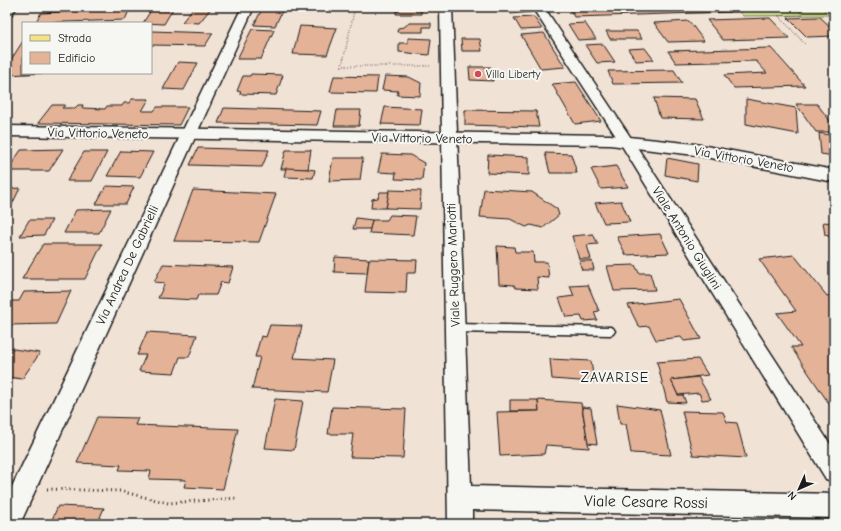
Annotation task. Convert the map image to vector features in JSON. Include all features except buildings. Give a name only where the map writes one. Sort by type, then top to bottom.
[{"type":"main road","points":[[7,11],[10,7]]},
{"type":"street","name":"Via Andrea De Gabrielli","points":[[7,524],[187,135],[248,7]]},
{"type":"street","name":"Viale Ruggero Mariotti","points":[[446,7],[460,524]]},
{"type":"street","name":"Viale Antonio Giuglini","points":[[538,7],[626,141],[834,471]]},
{"type":"street","name":"Via Vittorio Veneto","points":[[7,131],[626,141],[694,150],[834,176]]},
{"type":"street","name":"Viale Cesare Rossi","points":[[459,498],[834,506]]},
{"type":"lane","points":[[455,328],[610,332]]},
{"type":"path","points":[[355,7],[342,66],[448,66]]},
{"type":"path","points":[[795,7],[802,15],[778,16],[805,44]]},
{"type":"path","points":[[24,488],[120,491],[168,503],[238,498]]},
{"type":"green space","points":[[735,7],[821,7],[829,15],[743,16]]},
{"type":"place","name":"Villa Liberty","points":[[478,74]]},
{"type":"district","name":"ZAVARISE","points":[[615,377]]}]
